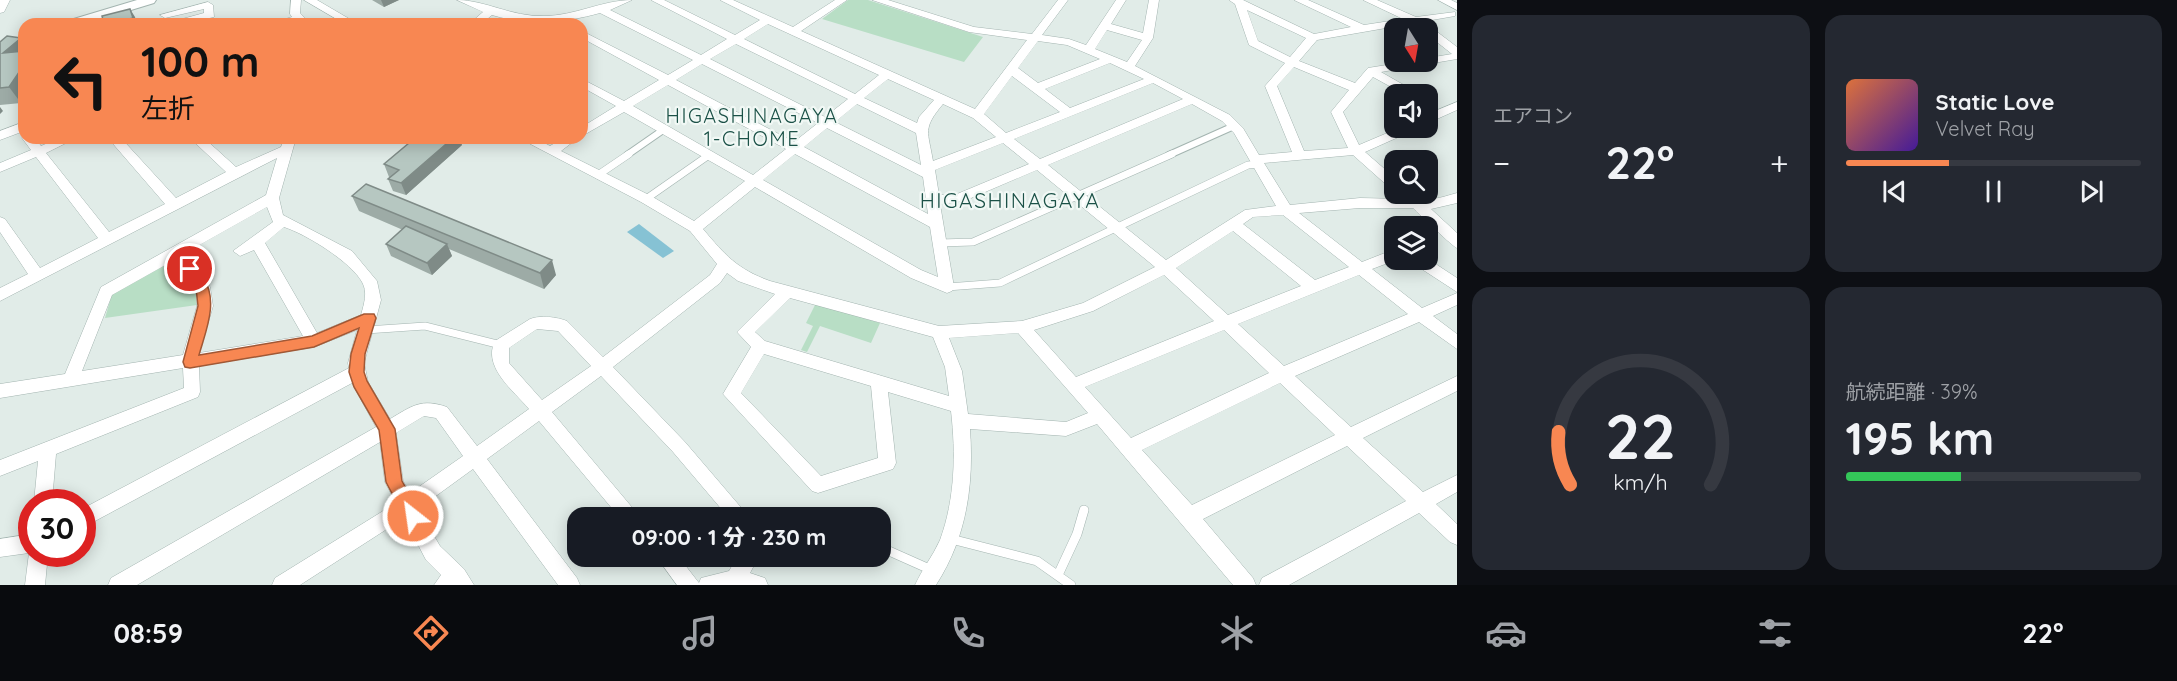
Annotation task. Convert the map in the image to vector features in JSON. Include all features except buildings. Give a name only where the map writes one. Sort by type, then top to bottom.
[{"type":"street","points":[[0,10],[5,0]]},
{"type":"street","points":[[105,18],[150,0]]},
{"type":"street","points":[[163,0],[165,18]]},
{"type":"street","points":[[296,0],[294,14],[299,18]]},
{"type":"street","points":[[309,0],[342,18]]},
{"type":"street","points":[[462,0],[489,12],[517,18]]},
{"type":"street","points":[[573,18],[627,0]]},
{"type":"street","points":[[656,0],[922,131]]},
{"type":"street","points":[[725,0],[977,115],[1165,268],[1457,536]]},
{"type":"street","points":[[741,8],[755,0]]},
{"type":"street","points":[[792,32],[842,0]]},
{"type":"street","points":[[877,0],[973,30],[1036,36],[1069,42],[1154,79],[1226,118],[1258,162],[1286,210],[1457,343]]},
{"type":"street","points":[[977,115],[1063,0]]},
{"type":"street","points":[[1089,50],[1121,0]]},
{"type":"street","points":[[1129,67],[1148,38],[1154,0]]},
{"type":"street","points":[[1299,0],[1364,29]]},
{"type":"street","points":[[1368,0],[1410,18]]},
{"type":"street","points":[[1428,18],[1454,11],[1443,0]]},
{"type":"street","points":[[1237,1],[1313,38],[1384,26]]},
{"type":"street","points":[[1237,1],[1253,43],[1356,88]]},
{"type":"street","points":[[603,9],[929,172],[1154,79]]},
{"type":"street","points":[[482,18],[489,12]]},
{"type":"street","points":[[588,128],[767,20]]},
{"type":"street","points":[[1106,26],[1148,38]]},
{"type":"street","points":[[588,37],[938,225]]},
{"type":"street","points":[[1300,156],[1271,86],[1313,38]]},
{"type":"street","points":[[1438,38],[1457,54]]},
{"type":"street","points":[[1438,59],[1457,54]]},
{"type":"street","points":[[1036,88],[1111,59]]},
{"type":"street","points":[[1011,69],[1070,113]]},
{"type":"street","points":[[1384,69],[1371,71],[1337,112],[1356,151],[1384,175]]},
{"type":"street","points":[[1371,71],[1394,84]]},
{"type":"street","points":[[695,228],[887,74]]},
{"type":"street","points":[[588,85],[916,274],[947,286]]},
{"type":"street","points":[[941,99],[923,120],[922,131],[947,286]]},
{"type":"street","points":[[933,200],[960,198],[1193,99]]},
{"type":"street","points":[[1438,112],[1457,106]]},
{"type":"street","points":[[0,136],[18,132]]},
{"type":"street","points":[[1258,162],[1356,151],[1385,138]]},
{"type":"street","points":[[33,144],[108,240]]},
{"type":"street","points":[[0,168],[57,144]]},
{"type":"street","points":[[119,144],[174,206]]},
{"type":"street","points":[[203,144],[235,173]]},
{"type":"street","points":[[0,295],[174,206],[284,144]]},
{"type":"street","points":[[288,144],[272,198],[277,217],[282,222],[293,225],[346,255],[370,281],[373,300],[356,363],[357,372],[360,382],[387,429],[394,482],[434,553],[455,582]]},
{"type":"street","points":[[537,144],[646,199],[695,228],[725,264],[743,277],[767,286],[789,290],[939,332],[1022,327],[1088,307],[1165,268],[1250,213],[1360,203],[1435,204],[1457,198]]},
{"type":"street","points":[[551,151],[563,144]]},
{"type":"street","points":[[71,379],[106,291],[272,198]]},
{"type":"street","points":[[1419,205],[1447,230],[1457,243]]},
{"type":"street","points":[[0,222],[38,276]]},
{"type":"street","points":[[240,251],[282,222]]},
{"type":"street","points":[[1234,224],[1313,287]]},
{"type":"street","points":[[256,242],[314,341]]},
{"type":"street","points":[[0,468],[192,392],[190,362],[205,306],[203,287],[178,251]]},
{"type":"street","points":[[1073,386],[1384,259]]},
{"type":"street","points":[[282,585],[407,506],[601,367],[715,279],[725,264]]},
{"type":"street","points":[[1434,270],[1457,286]]},
{"type":"street","points":[[789,290],[745,332],[760,346],[879,382],[961,414],[1066,429],[1100,416]]},
{"type":"street","points":[[1129,448],[1281,375],[1457,299]]},
{"type":"street","points":[[623,507],[501,365],[501,345],[535,323],[562,325],[679,447],[731,507]]},
{"type":"street","points":[[0,391],[314,341],[367,324]]},
{"type":"street","points":[[1022,327],[1189,516],[1246,585]]},
{"type":"street","points":[[930,578],[951,539],[962,493],[961,414],[953,368],[939,332]]},
{"type":"street","points":[[760,346],[731,394],[818,485],[887,463],[879,382]]},
{"type":"street","points":[[96,512],[357,372]]},
{"type":"street","points":[[1189,516],[1457,382]]},
{"type":"street","points":[[118,585],[422,409],[441,412],[570,585]]},
{"type":"street","points":[[44,489],[48,449]]},
{"type":"street","points":[[1269,585],[1457,483]]},
{"type":"street","points":[[0,548],[18,545]]},
{"type":"street","points":[[35,585],[37,567]]},
{"type":"street","points":[[674,567],[690,585]]},
{"type":"street","points":[[735,579],[743,567]]},
{"type":"street","points":[[708,585],[735,579],[758,585]]},
{"type":"lane","points":[[940,243],[973,242],[1234,126]]},
{"type":"lane","points":[[598,176],[663,129]]},
{"type":"lane","points":[[646,199],[709,155]]},
{"type":"lane","points":[[947,286],[1000,283],[1258,162]]},
{"type":"lane","points":[[367,324],[425,326],[501,345]]},
{"type":"lane","points":[[1058,575],[1077,534],[1084,510]]},
{"type":"lane","points":[[951,539],[1037,561],[1071,585]]},
{"type":"lane","points":[[891,554],[930,578]]},
{"type":"green space","points":[[848,0],[868,0],[983,37],[964,62],[822,19]]},
{"type":"green space","points":[[172,260],[180,260],[196,291],[197,305],[105,318],[112,294]]},
{"type":"green space","points":[[816,303],[880,323],[871,343],[820,326],[807,352],[801,350],[813,326],[806,323]]},
{"type":"water","points":[[639,224],[674,251],[663,258],[627,232]]},
{"type":"district","name":"HIGASHINAGAYA 1-CHOME","points":[[752,128]]},
{"type":"district","name":"HIGASHINAGAYA","points":[[1010,201]]},
{"type":"route","points":[[190,269],[203,287],[205,306],[190,362],[314,341],[369,318],[356,363],[357,372],[360,382],[387,429],[392,452],[394,482],[413,516]]}]
